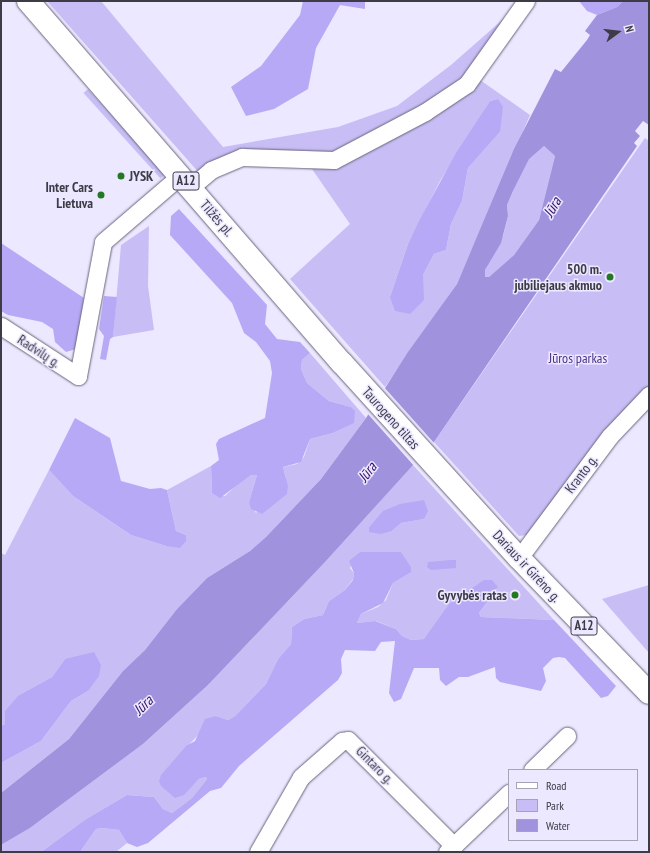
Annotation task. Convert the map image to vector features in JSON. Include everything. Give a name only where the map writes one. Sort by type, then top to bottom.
[{"type":"highway","name":"Tilžės pl.","points":[[28,1],[186,181],[342,363]]},
{"type":"highway","name":"Taurogeno tiltas","points":[[342,363],[440,473]]},
{"type":"highway","name":"Dariaus ir Girėno g.","points":[[440,473],[519,558],[649,693]]},
{"type":"street","points":[[186,181],[242,157],[334,160],[426,112],[467,84],[526,1]]},
{"type":"street","name":"Radvilų g.","points":[[1,326],[78,376],[104,242],[186,181]]},
{"type":"street","name":"Kranto g.","points":[[519,558],[610,436],[649,395]]},
{"type":"street","points":[[533,769],[567,736]]},
{"type":"street","name":"Gintaro g.","points":[[258,852],[301,777],[342,741],[348,740],[451,849],[508,794]]},
{"type":"green space","points":[[47,1],[101,1],[223,147],[338,127],[397,106],[451,65],[509,14],[470,73],[530,115],[457,284],[385,387],[290,279],[350,224],[312,169],[246,162],[236,165],[208,183]],"holes":[[[498,99],[500,132],[468,168],[462,201],[451,224],[446,250],[434,254],[423,275],[390,297],[408,244],[440,181],[490,101]]]},
{"type":"green space","points":[[88,89],[165,174],[160,178],[84,93]]},
{"type":"green space","name":"Jūros parkas","points":[[645,138],[649,141],[649,386],[615,420],[526,535],[519,536],[434,442]]},
{"type":"green space","points":[[544,146],[555,156],[539,220],[514,255],[489,277],[485,277],[485,270],[503,236],[508,216],[507,205],[513,191],[529,158]]},
{"type":"green space","points":[[149,226],[148,286],[154,330],[113,337],[121,245]]},
{"type":"green space","points":[[310,353],[366,418],[321,479],[266,537],[250,551],[207,578],[177,609],[145,650],[123,671],[69,739],[1,793],[1,763],[41,741],[71,701],[88,691],[65,659],[52,677],[19,695],[5,724],[1,726],[1,553],[5,555],[49,470],[73,496],[131,535],[166,546],[186,535],[176,531],[167,490],[211,466],[212,493],[225,496],[239,483],[251,475],[257,475],[249,502],[256,513],[286,478],[283,467],[297,464],[304,457],[310,439],[333,433],[353,423],[351,407],[329,401],[307,383],[301,369],[302,360]]},
{"type":"green space","points":[[413,465],[554,620],[481,617],[479,613],[498,587],[424,639],[411,640],[402,636],[396,629],[376,621],[357,623],[361,614],[378,607],[386,600],[393,583],[410,572],[401,552],[360,552],[350,568],[354,573],[353,579],[345,590],[329,601],[323,615],[304,619],[292,627],[291,644],[278,659],[266,684],[235,716],[228,720],[216,716],[168,767],[193,785],[199,779],[206,777],[207,779],[192,798],[172,813],[163,809],[154,797],[127,795],[86,819],[41,852],[1,852],[1,845],[30,828],[143,744],[208,685],[326,561]],"holes":[[[389,511],[424,519],[401,523],[392,531],[369,527],[383,512]]]},
{"type":"green space","points":[[649,585],[649,653],[602,599]]},
{"type":"green space","points":[[102,828],[119,830],[127,843],[116,852],[80,852],[96,829]]},
{"type":"shaded area","points":[[303,1],[365,1],[365,9],[340,5],[316,48],[308,89],[274,109],[246,116],[231,87],[261,66],[300,15]]},
{"type":"shaded area","points":[[579,1],[623,1],[617,7],[597,15],[587,11]]},
{"type":"shaded area","points":[[498,99],[503,107],[500,132],[468,168],[462,201],[451,224],[446,250],[434,254],[423,275],[424,300],[410,314],[395,311],[390,297],[408,244],[420,219],[456,153],[490,101]]},
{"type":"shaded area","points":[[179,209],[267,305],[265,324],[277,339],[300,342],[310,353],[302,360],[301,369],[307,383],[329,401],[351,407],[355,411],[354,423],[333,433],[310,439],[301,462],[283,467],[288,486],[287,494],[262,514],[251,509],[249,502],[257,475],[251,475],[220,498],[212,493],[211,466],[219,460],[216,444],[219,439],[265,418],[272,373],[270,361],[256,342],[244,333],[232,303],[170,235],[171,216]]},
{"type":"shaded area","points":[[1,243],[84,298],[76,349],[66,352],[55,342],[53,329],[42,322],[8,315],[1,311]]},
{"type":"shaded area","points":[[104,296],[117,297],[113,337],[110,339],[106,360],[100,359],[104,336],[99,329]]},
{"type":"shaded area","points":[[75,418],[110,438],[121,481],[150,489],[161,488],[167,490],[176,531],[186,535],[186,541],[180,548],[166,546],[131,535],[73,496],[49,470]]},
{"type":"shaded area","points":[[424,500],[428,511],[424,519],[401,523],[392,531],[381,534],[369,532],[369,527],[383,511],[400,504]]},
{"type":"shaded area","points":[[360,552],[401,552],[411,567],[411,572],[393,583],[383,603],[361,614],[357,623],[375,621],[396,629],[402,636],[411,640],[424,639],[449,604],[484,580],[492,580],[498,587],[479,613],[481,617],[554,620],[616,686],[608,696],[601,698],[565,658],[559,657],[553,658],[543,668],[546,681],[541,691],[500,682],[496,678],[495,667],[468,677],[459,677],[446,686],[440,680],[439,668],[414,668],[401,699],[394,702],[389,693],[395,641],[381,642],[375,651],[345,650],[341,659],[342,673],[338,680],[239,766],[221,788],[210,791],[148,843],[137,847],[127,843],[119,830],[102,828],[96,829],[80,852],[41,852],[86,819],[127,795],[154,797],[163,809],[172,813],[192,798],[207,779],[206,777],[199,779],[184,795],[175,798],[161,786],[159,781],[161,775],[186,746],[195,741],[205,719],[216,716],[228,720],[235,716],[266,684],[278,659],[291,644],[292,627],[304,619],[323,615],[329,601],[345,590],[353,580],[354,573],[349,561]]},
{"type":"shaded area","points":[[456,560],[456,568],[431,570],[427,567],[428,562]]},
{"type":"shaded area","points":[[94,652],[101,665],[99,676],[88,691],[71,701],[41,741],[1,763],[1,726],[5,724],[5,711],[19,695],[52,677],[65,659]]},
{"type":"water","name":"Jūra","points":[[623,1],[649,1],[649,125],[643,121],[635,131],[640,136],[634,143],[637,146],[434,442],[326,561],[208,685],[143,744],[30,828],[1,845],[1,793],[69,739],[123,671],[145,650],[177,609],[207,578],[250,551],[266,537],[321,479],[366,418],[408,352],[457,284],[514,149],[555,69],[561,72],[587,40],[590,35],[585,31],[597,15],[617,7]],"holes":[[[544,146],[555,156],[539,220],[514,255],[489,277],[485,277],[485,270],[501,243],[508,216],[507,205],[529,159]]]},
{"type":"pier","points":[[383,386],[435,444],[415,467],[367,413]]},
{"type":"place","name":"JYSK","points":[[121,176]]},
{"type":"place","name":"Inter Cars Lietuva","points":[[101,195]]},
{"type":"place","name":"500 m. jubiliejaus akmuo","points":[[610,277]]},
{"type":"place","name":"Gyvybės ratas","points":[[515,595]]}]
